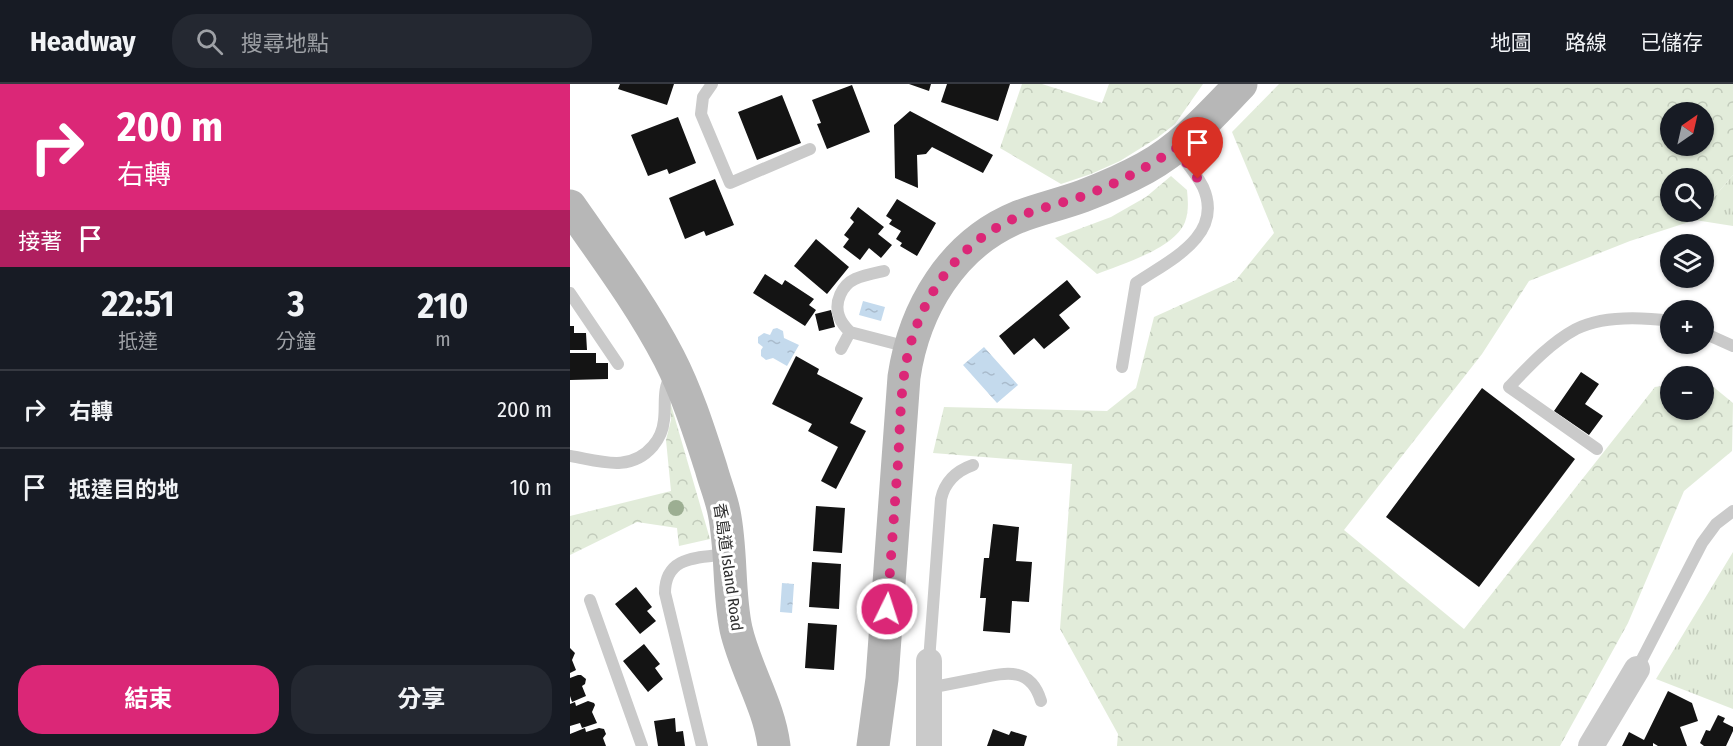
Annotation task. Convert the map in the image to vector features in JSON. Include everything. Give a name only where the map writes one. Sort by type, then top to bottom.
[{"type":"main road","points":[[873,746],[882,679],[904,377],[909,348],[920,316],[935,287],[952,265],[978,240],[999,226],[1082,196],[1146,168],[1176,148],[1240,84]]},
{"type":"main road","name":"香島道 Island Road","points":[[570,206],[623,281],[669,360],[696,418],[723,510],[736,630],[766,710],[774,746]]},
{"type":"street","points":[[929,661],[929,746]]},
{"type":"street","points":[[1591,746],[1637,669]]},
{"type":"lane","points":[[712,84],[703,97],[702,114],[730,183],[810,150]]},
{"type":"lane","points":[[1122,366],[1136,283],[1188,249],[1196,241],[1206,220],[1207,209],[1203,188],[1176,148]]},
{"type":"lane","points":[[884,271],[848,283],[837,306],[839,316],[850,332],[909,348]]},
{"type":"lane","points":[[570,293],[618,364]]},
{"type":"lane","points":[[1597,449],[1509,387],[1536,359],[1577,328],[1612,320],[1644,317],[1660,319]]},
{"type":"lane","points":[[841,349],[850,332]]},
{"type":"lane","points":[[1714,337],[1733,346]]},
{"type":"lane","points":[[570,456],[612,463],[633,461],[641,457],[656,442],[661,431],[664,419],[665,389],[673,370]]},
{"type":"lane","points":[[929,661],[943,489],[955,474],[973,465]]},
{"type":"lane","points":[[1637,669],[1702,543],[1716,524],[1733,511]]},
{"type":"lane","points":[[702,746],[665,593],[665,584],[672,569],[680,562],[729,554]]},
{"type":"lane","points":[[590,600],[642,746]]},
{"type":"lane","points":[[929,688],[1009,673],[1026,678],[1033,684],[1041,701]]},
{"type":"green space","points":[[1022,84],[1042,84],[1102,103],[1109,84],[1203,84],[1175,124],[1157,138],[1120,161],[1061,184],[1000,148]]},
{"type":"green space","points":[[1279,84],[1733,84],[1733,175],[1714,197],[1714,168],[1660,168],[1660,222],[1689,222],[1630,241],[1529,281],[1482,354],[1344,530],[1464,629],[1655,387],[1660,386],[1660,420],[1714,420],[1714,387],[1733,403],[1732,451],[1684,491],[1628,623],[1560,746],[1117,746],[1118,734],[1060,629],[1072,464],[933,453],[944,407],[1107,411],[1136,388],[1154,317],[1236,280],[1274,233],[1232,132]]},
{"type":"green space","points":[[1733,175],[1733,226],[1708,222],[1714,222],[1714,197]]},
{"type":"green space","points":[[1171,176],[1187,190],[1187,214],[1179,232],[1159,248],[1097,274],[1055,238],[1111,217],[1146,197]]},
{"type":"green space","points":[[669,398],[710,539],[679,546],[677,528],[637,522],[570,555],[570,516],[671,491],[666,440],[671,420]]},
{"type":"green space","points":[[1733,552],[1733,709],[1656,679]]},
{"type":"water","points":[[863,301],[885,307],[881,321],[859,315]]},
{"type":"water","points":[[773,329],[783,331],[784,338],[799,345],[787,366],[773,358],[766,360],[761,356],[763,347],[758,343],[758,337],[764,333],[770,335]]},
{"type":"water","points":[[984,347],[1018,385],[997,403],[963,365]]},
{"type":"water","points":[[782,583],[794,584],[792,613],[780,612]]},
{"type":"building","points":[[620,84],[674,84],[667,105],[618,89]]},
{"type":"building","points":[[909,84],[931,84],[929,91]]},
{"type":"building","points":[[947,84],[1010,84],[998,121],[941,102]]},
{"type":"building","points":[[852,85],[870,132],[827,149],[817,124],[821,123],[812,100]]},
{"type":"building","points":[[782,95],[801,143],[757,160],[738,112]]},
{"type":"building","points":[[910,111],[993,155],[983,173],[932,147],[926,154],[917,155],[918,188],[895,178],[894,125]]},
{"type":"building","points":[[678,117],[696,163],[669,174],[667,169],[648,176],[631,135]]},
{"type":"building","points":[[715,179],[734,225],[706,236],[704,231],[685,239],[669,198]]},
{"type":"building","points":[[897,199],[936,223],[917,256],[900,246],[902,243],[896,239],[901,231],[889,224],[892,220],[886,216]]},
{"type":"building","points":[[858,207],[884,227],[878,234],[892,245],[881,258],[869,248],[860,260],[843,247],[849,239],[844,235],[854,222],[850,218]]},
{"type":"building","points":[[816,239],[849,267],[827,294],[794,266]]},
{"type":"building","points":[[765,274],[782,285],[785,280],[814,299],[809,305],[816,310],[805,326],[753,293]]},
{"type":"building","points":[[1067,280],[1081,297],[1059,315],[1070,328],[1044,349],[1034,338],[1014,355],[999,336]]},
{"type":"building","points":[[831,310],[835,327],[819,331],[815,314]]},
{"type":"building","points":[[570,326],[574,326],[574,333],[586,333],[587,350],[570,350]]},
{"type":"building","points":[[570,353],[596,353],[596,363],[608,363],[608,379],[570,380]]},
{"type":"building","points":[[796,356],[819,369],[817,374],[863,398],[850,423],[866,431],[836,489],[821,481],[838,447],[808,431],[812,424],[772,404]]},
{"type":"building","points":[[1581,372],[1599,384],[1585,404],[1603,416],[1589,435],[1554,411]]},
{"type":"building","points":[[1482,388],[1575,459],[1479,587],[1386,517]]},
{"type":"building","points":[[816,506],[845,508],[842,553],[813,551]]},
{"type":"building","points":[[993,524],[1019,527],[1016,561],[1032,562],[1029,602],[1012,601],[1010,633],[983,631],[986,598],[980,598],[984,558],[989,558]]},
{"type":"building","points":[[812,562],[841,564],[839,609],[809,607]]},
{"type":"building","points":[[636,587],[652,607],[647,611],[656,621],[640,634],[615,604]]},
{"type":"building","points":[[808,623],[837,625],[834,670],[805,668]]},
{"type":"building","points":[[644,644],[660,664],[655,668],[663,679],[648,692],[623,661]]},
{"type":"building","points":[[570,648],[575,653],[572,660],[576,670],[570,673]]},
{"type":"building","points":[[578,675],[586,679],[582,686],[586,696],[572,702],[570,678]]},
{"type":"building","points":[[1668,691],[1692,703],[1698,721],[1680,727],[1687,746],[1658,746],[1653,743],[1653,746],[1622,746],[1629,732],[1644,740]]},
{"type":"building","points":[[588,701],[595,705],[592,712],[597,723],[582,728],[580,723],[570,726],[570,704],[575,702],[576,706]]},
{"type":"building","points":[[1718,715],[1725,718],[1723,722],[1733,727],[1733,731],[1726,746],[1704,746],[1700,743],[1706,730],[1710,731]]},
{"type":"building","points":[[675,718],[676,732],[683,731],[685,746],[658,746],[654,721]]},
{"type":"building","points":[[585,728],[586,732],[599,728],[604,729],[606,734],[603,738],[606,746],[570,746],[570,734]]},
{"type":"building","points":[[993,729],[1009,735],[1011,731],[1027,736],[1024,746],[987,746]]},
{"type":"route","points":[[887,609],[906,363],[920,316],[935,287],[952,265],[992,230],[1019,217],[1127,178],[1176,148],[1198,179]]}]
